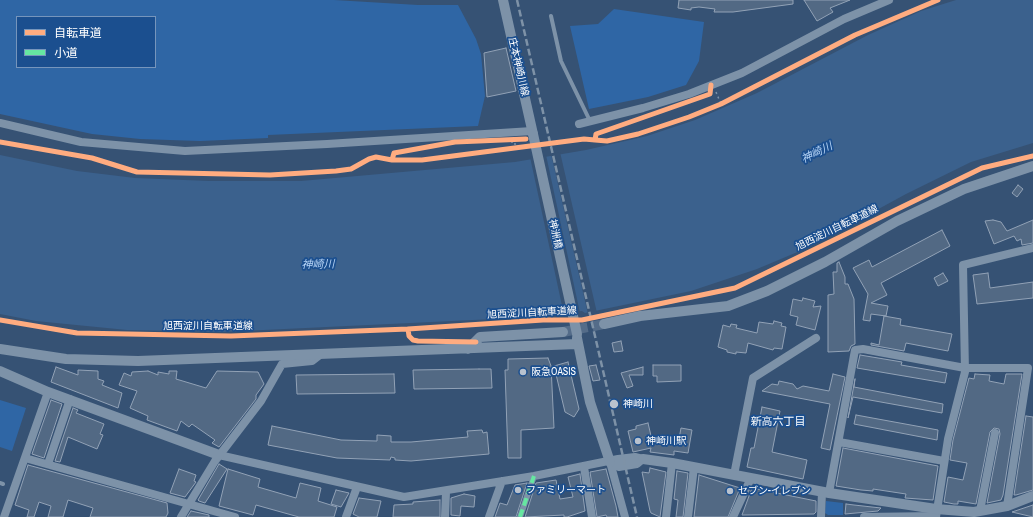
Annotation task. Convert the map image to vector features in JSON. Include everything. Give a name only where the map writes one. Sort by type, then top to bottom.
[{"type":"street","name":"庄本神崎川線","points":[[503,0],[533,132]]},
{"type":"street","points":[[579,124],[643,108],[689,94],[711,90],[844,20],[889,0]]},
{"type":"street","points":[[0,123],[81,142],[184,151],[533,132]]},
{"type":"street","name":"神洲橋","points":[[533,132],[590,402],[610,462]]},
{"type":"street","points":[[604,324],[640,316],[728,306],[767,290],[825,262],[897,221],[964,189],[1033,166]]},
{"type":"street","points":[[936,514],[944,461],[965,368],[963,265],[1033,248]]},
{"type":"street","points":[[468,349],[480,337],[563,332]]},
{"type":"street","points":[[734,475],[753,378],[816,338]]},
{"type":"street","points":[[0,349],[66,359],[108,361],[205,359],[468,349],[577,339]]},
{"type":"street","points":[[821,517],[825,493],[839,442],[855,350],[863,349],[965,368],[1030,367],[1007,506]]},
{"type":"street","points":[[181,517],[219,455],[261,401],[282,364],[312,360],[322,354]]},
{"type":"street","points":[[0,371],[48,392],[219,455],[404,498],[446,492],[635,457],[825,493],[881,502],[936,514]]},
{"type":"street","points":[[4,517],[48,392]]},
{"type":"street","points":[[48,464],[70,399]]},
{"type":"street","points":[[980,511],[994,433]]},
{"type":"street","points":[[839,442],[944,461]]},
{"type":"street","points":[[25,458],[235,517]]},
{"type":"street","points":[[610,462],[625,517]]},
{"type":"street","points":[[666,517],[672,463]]},
{"type":"street","points":[[584,467],[592,517]]},
{"type":"street","points":[[688,517],[694,467]]},
{"type":"street","points":[[520,517],[534,476]]},
{"type":"street","points":[[733,517],[751,478]]},
{"type":"street","points":[[489,517],[502,481]]},
{"type":"street","points":[[347,517],[357,487]]},
{"type":"street","points":[[445,517],[446,492]]},
{"type":"street","points":[[864,517],[974,512],[1007,506],[1033,496]]},
{"type":"street","points":[[880,517],[881,502]]},
{"type":"lane","points":[[552,16],[561,61],[590,121]]},
{"type":"path","points":[[716,93],[721,104]]},
{"type":"path","points":[[715,106],[728,100]]},
{"type":"path","points":[[508,138],[509,142],[515,142],[518,149],[508,150]]},
{"type":"path","points":[[501,139],[521,138]]},
{"type":"shaded area","points":[[0,0],[334,0],[418,5],[458,5],[476,39],[481,54],[485,96],[478,126],[268,135],[268,138],[200,141],[140,139],[92,134],[0,114]]},
{"type":"shaded area","points":[[614,9],[704,22],[699,61],[686,85],[648,97],[589,109],[570,26],[598,24]]},
{"type":"shaded area","points":[[0,400],[26,408],[12,451],[0,447]]},
{"type":"shaded area","points":[[826,501],[843,503],[843,515],[828,515],[825,513]]},
{"type":"water","points":[[956,0],[1033,0],[1033,143],[971,162],[906,194],[807,248],[757,269],[691,291],[585,313],[582,311],[494,319],[222,332],[127,330],[36,321],[0,314],[0,155],[77,171],[135,178],[209,181],[301,181],[515,162],[586,150],[647,136],[695,120],[757,93],[868,35],[921,11]]},
{"type":"pier","points":[[560,152],[597,313],[588,314],[551,154]]},
{"type":"pier","points":[[546,155],[580,313],[564,315],[530,157]]},
{"type":"building","points":[[679,0],[793,0],[793,4],[733,12],[714,12],[715,9],[699,7],[691,8],[691,10],[678,8]]},
{"type":"building","points":[[804,0],[850,0],[830,8],[833,12],[817,21]]},
{"type":"building","points":[[506,48],[516,91],[487,97],[484,53]]},
{"type":"building","points":[[1018,185],[1023,189],[1017,197],[1012,193]]},
{"type":"building","points":[[993,220],[1001,222],[1007,231],[1033,220],[1033,243],[1022,245],[1021,239],[1017,241],[1014,236],[994,244],[985,221]]},
{"type":"building","points":[[942,230],[950,246],[881,283],[887,295],[871,303],[888,306],[886,316],[871,314],[870,321],[863,320],[868,294],[853,268],[869,260],[872,267]]},
{"type":"building","points":[[839,262],[845,277],[845,284],[848,284],[854,299],[855,344],[851,346],[849,351],[828,352],[828,295],[834,294],[833,272],[837,272],[837,263]]},
{"type":"building","points":[[943,273],[948,281],[938,286],[934,278]]},
{"type":"building","points":[[988,273],[990,288],[1033,282],[1033,298],[977,304],[973,275]]},
{"type":"building","points":[[803,298],[815,301],[813,307],[821,306],[815,330],[796,325],[798,317],[790,315],[793,299],[802,301]]},
{"type":"building","points":[[884,316],[901,319],[900,325],[952,334],[948,351],[906,343],[904,351],[871,345],[871,343],[879,345]]},
{"type":"building","points":[[774,321],[782,323],[781,326],[786,327],[782,349],[774,348],[773,350],[748,343],[746,353],[736,352],[736,354],[727,352],[727,350],[718,347],[723,325],[730,327],[731,324],[737,325],[736,328],[757,333],[759,322],[773,324]]},
{"type":"building","points":[[621,341],[623,351],[614,352],[612,343]]},
{"type":"building","points":[[860,355],[902,362],[901,365],[947,373],[945,383],[857,368]]},
{"type":"building","points":[[548,358],[551,366],[554,428],[521,430],[521,458],[508,458],[505,370],[508,370],[508,359]]},
{"type":"building","points":[[568,362],[579,409],[574,417],[565,412],[554,366]]},
{"type":"building","points":[[596,365],[600,380],[593,381],[589,366]]},
{"type":"building","points":[[653,365],[681,365],[681,381],[657,382],[657,376],[653,376]]},
{"type":"building","points":[[56,367],[78,375],[78,370],[98,371],[98,379],[104,381],[102,385],[122,393],[118,408],[51,382]]},
{"type":"building","points":[[643,367],[643,375],[629,375],[633,386],[627,388],[621,373]]},
{"type":"building","points":[[491,369],[492,388],[414,389],[413,370]]},
{"type":"building","points":[[148,371],[158,375],[158,372],[169,374],[169,371],[177,371],[176,379],[206,388],[217,371],[258,372],[264,384],[256,395],[256,399],[219,447],[212,443],[215,440],[192,424],[189,427],[181,421],[177,431],[147,420],[148,416],[130,408],[137,391],[119,385],[124,373],[131,376],[132,372]]},
{"type":"building","points":[[394,374],[395,393],[297,394],[296,375]]},
{"type":"building","points":[[833,374],[845,377],[830,450],[821,448],[830,404],[762,391],[772,384],[778,385],[779,381],[793,384],[797,389],[803,386],[829,391]]},
{"type":"building","points":[[975,374],[990,375],[989,381],[1004,384],[1006,374],[1022,374],[1003,495],[1001,500],[987,503],[1000,434],[999,429],[994,428],[990,432],[976,504],[958,501],[958,504],[944,502],[948,477],[963,480],[967,463],[950,460],[953,440],[969,378],[974,379]]},
{"type":"building","points":[[855,379],[854,387],[943,404],[942,413],[853,397],[848,418]]},
{"type":"building","points":[[51,400],[62,404],[44,458],[32,454]]},
{"type":"building","points":[[762,407],[780,411],[772,452],[807,460],[803,479],[747,467],[751,448],[754,448]]},
{"type":"building","points":[[73,408],[78,410],[76,413],[104,424],[100,434],[103,435],[97,449],[68,437],[60,462],[55,461]]},
{"type":"building","points":[[856,415],[938,430],[937,440],[854,424]]},
{"type":"building","points":[[1026,416],[1033,417],[1033,490],[1014,495]]},
{"type":"building","points":[[648,423],[652,440],[666,441],[666,437],[679,439],[681,428],[692,430],[688,453],[674,451],[674,455],[650,452],[651,448],[633,452],[628,431],[636,429],[636,426]]},
{"type":"building","points":[[272,426],[341,440],[377,441],[377,435],[391,436],[391,442],[411,442],[468,437],[467,431],[482,430],[483,433],[487,432],[489,454],[411,461],[395,460],[395,458],[391,457],[390,460],[337,458],[268,445]]},
{"type":"building","points":[[843,448],[938,466],[933,500],[905,498],[906,494],[873,489],[873,491],[836,486]]},
{"type":"building","points":[[219,464],[227,469],[205,503],[199,501],[198,500]]},
{"type":"building","points":[[28,465],[167,503],[168,513],[166,517],[90,517],[93,508],[68,500],[63,517],[48,517],[51,506],[39,502],[34,517],[27,517],[29,510],[15,505]]},
{"type":"building","points":[[650,468],[666,472],[660,517],[651,513],[650,511],[642,472],[649,473]]},
{"type":"building","points":[[179,469],[196,475],[194,481],[196,482],[185,497],[170,493]]},
{"type":"building","points":[[228,469],[260,479],[258,487],[296,498],[300,483],[321,488],[318,501],[337,507],[334,517],[299,517],[256,505],[253,515],[219,506]]},
{"type":"building","points":[[606,469],[618,517],[607,517],[606,515],[597,517],[590,472]]},
{"type":"building","points":[[677,471],[688,473],[683,517],[676,517],[678,500],[674,499]]},
{"type":"building","points":[[580,474],[585,511],[567,517],[564,517],[564,515],[525,517],[536,483],[556,480],[560,499],[573,497],[568,477]]},
{"type":"building","points":[[699,475],[740,488],[728,517],[694,517]]},
{"type":"building","points":[[527,483],[516,517],[495,517],[500,503],[507,505],[515,485]]},
{"type":"building","points":[[752,488],[816,501],[816,512],[814,514],[742,515]]},
{"type":"building","points":[[336,490],[349,493],[341,507],[331,504]]},
{"type":"building","points":[[464,494],[475,496],[474,507],[461,506],[460,516],[451,515],[451,498]]},
{"type":"building","points":[[359,498],[381,501],[377,517],[359,517],[353,514]]},
{"type":"building","points":[[440,500],[440,517],[393,517],[394,505]]},
{"type":"building","points":[[846,504],[881,508],[878,511],[845,514]]},
{"type":"building","points":[[1033,505],[1033,517],[1012,512]]},
{"type":"building","points":[[191,511],[209,515],[209,517],[187,517]]},
{"type":"tunnel","points":[[563,332],[604,324]]},
{"type":"railway","points":[[517,0],[637,517]]},
{"type":"marked path","points":[[520,517],[534,476]]},
{"type":"cycle path","points":[[595,140],[607,141],[638,134],[689,117],[721,104],[855,35],[938,0]]},
{"type":"cycle path","points":[[0,142],[92,158],[137,172],[270,175],[336,171],[351,169],[369,159],[376,157],[392,160],[422,160],[584,139],[595,140],[596,134],[710,94],[711,85]]},
{"type":"cycle path","points":[[392,160],[394,153],[455,142],[526,139]]},
{"type":"cycle path","name":"旭西淀川自転車道線","points":[[0,320],[77,333],[231,336],[408,329],[543,320],[582,320],[735,288],[982,168],[1033,156]]},
{"type":"cycle path","points":[[408,329],[409,336],[413,340],[418,341],[476,342]]},
{"type":"place","name":"阪急OASIS","points":[[523,372]]},
{"type":"place","name":"神崎川","points":[[614,404]]},
{"type":"place","name":"神崎川駅","points":[[638,441]]},
{"type":"place","name":"ファミリーマート","points":[[518,490]]},
{"type":"place","name":"セブン-イレブン","points":[[730,491]]},
{"type":"district","name":"新高六丁目","points":[[778,422]]}]
